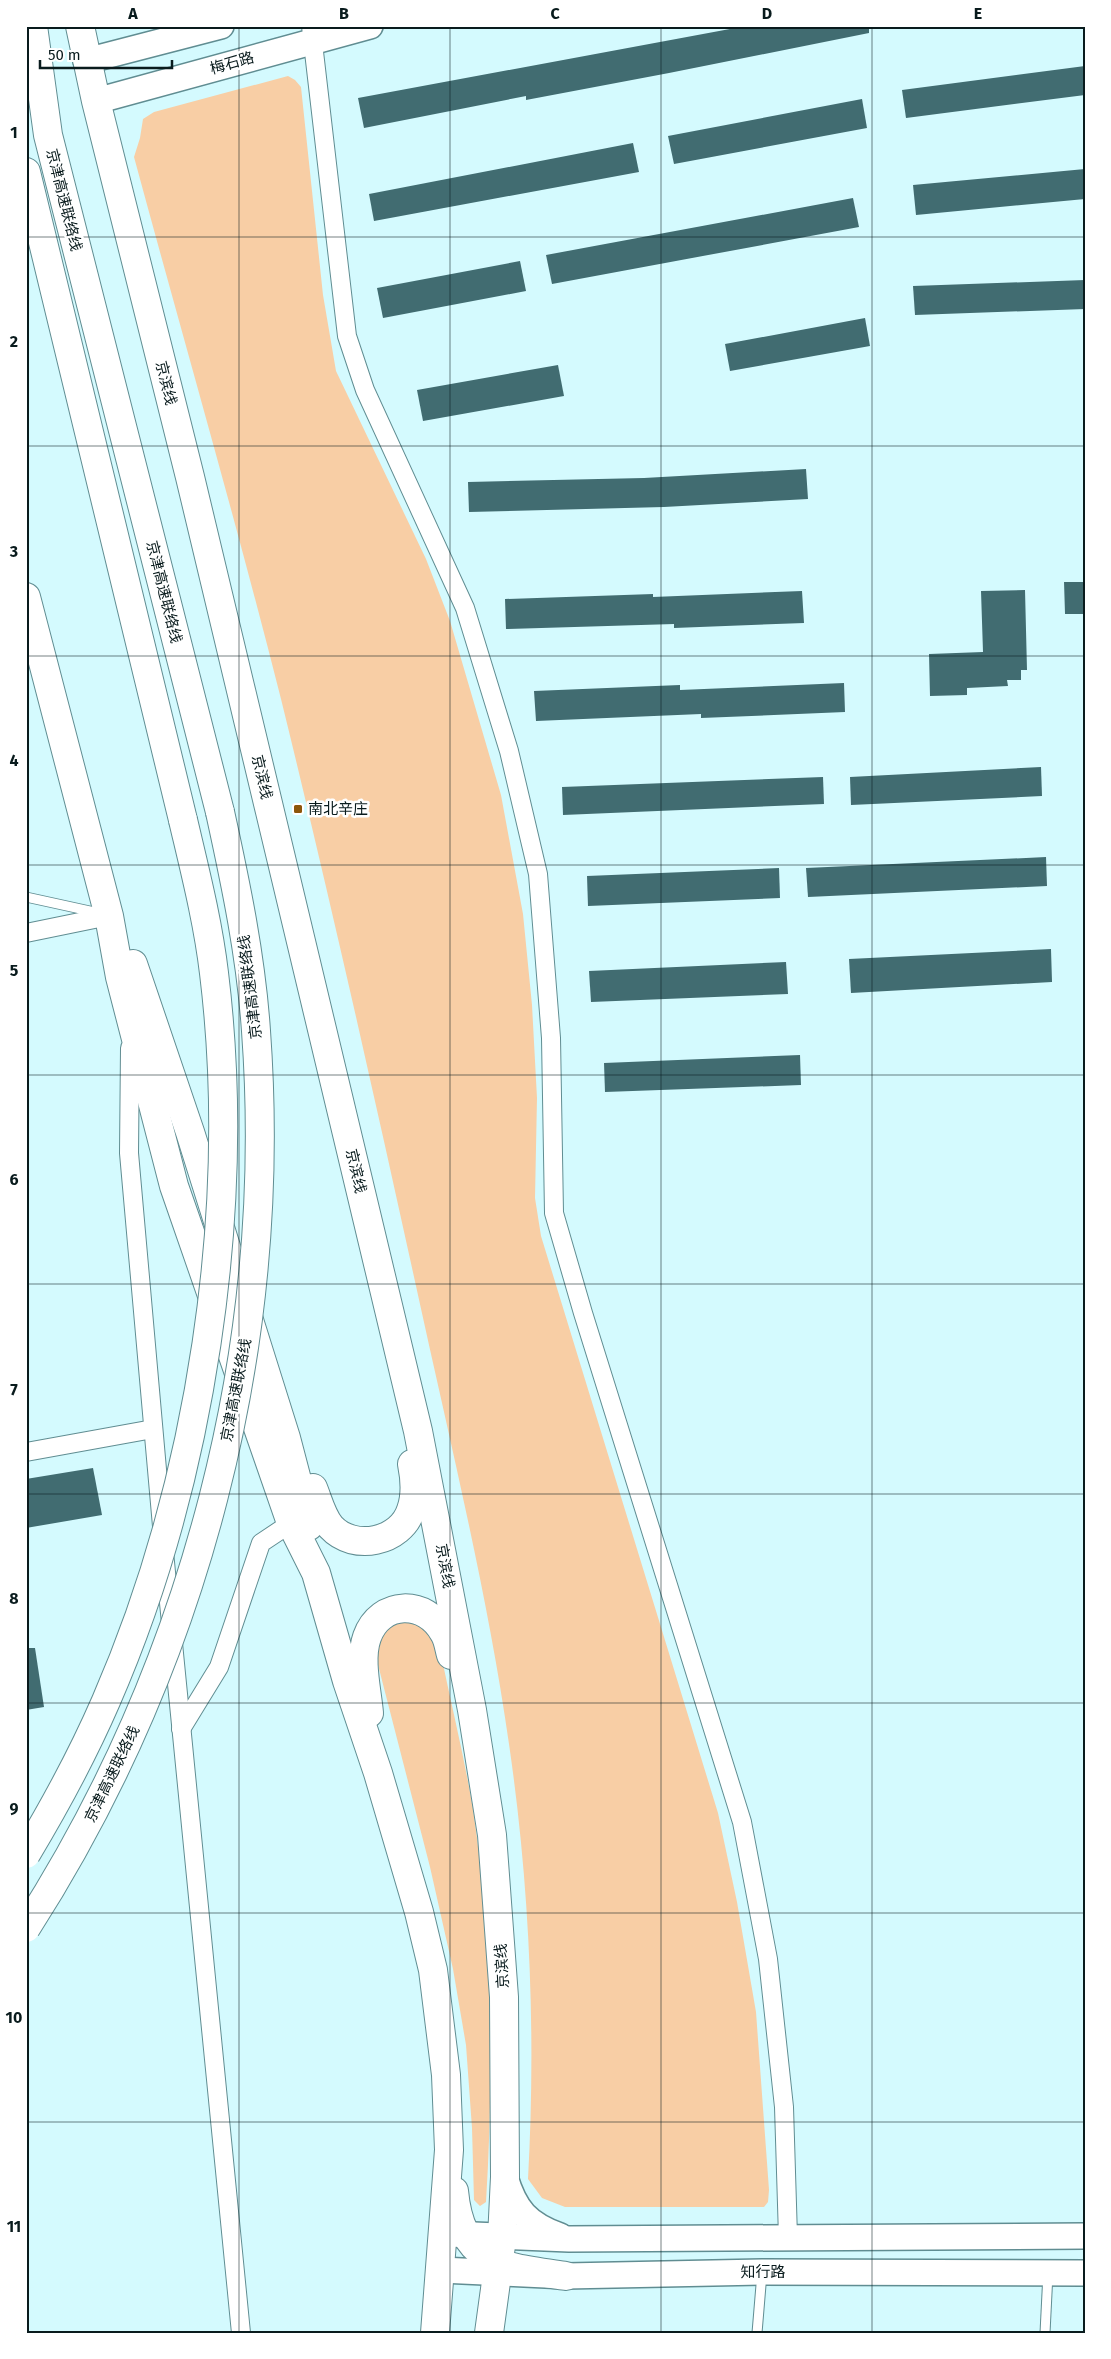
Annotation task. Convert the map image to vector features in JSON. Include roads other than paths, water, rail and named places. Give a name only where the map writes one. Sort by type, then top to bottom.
[{"type":"highway","name":"京津高速联络线","points":[[26,1928],[73,1851],[130,1739],[161,1666],[192,1574],[231,1422],[244,1352],[258,1210],[259,1136],[257,1048],[248,952],[236,883],[220,812],[48,135],[33,26]]},
{"type":"highway","name":"京滨线","points":[[80,26],[86,61],[192,487],[418,1431],[442,1548],[484,1779],[493,1843],[502,1971],[505,2177],[499,2258],[489,2333]]},
{"type":"highway","name":"京津高速联络线","points":[[26,172],[206,922],[220,1032],[222,1187],[209,1328],[201,1380],[174,1497],[150,1586],[106,1701],[74,1768],[26,1854]]},
{"type":"highway","points":[[26,597],[109,916],[120,977],[174,1186],[292,1523],[316,1573]]},
{"type":"highway","points":[[109,916],[134,967],[190,1132],[269,1383],[309,1523],[316,1573],[347,1681],[378,1773],[419,1912],[433,1970],[446,2075],[449,2150],[455,2199],[460,2220],[441,2270],[435,2333]]},
{"type":"highway","points":[[269,1383],[330,1527],[344,1537],[359,1541],[375,1541],[390,1535],[405,1523],[411,1510],[414,1492],[414,1474],[396,1381],[394,1362],[396,1341]]},
{"type":"highway","points":[[378,1773],[364,1652],[367,1636],[376,1621],[388,1611],[404,1608],[418,1610],[433,1619],[444,1633],[456,1673],[471,1747],[484,1779]]},
{"type":"highway","points":[[455,2235],[480,2254],[566,2276]]},
{"type":"main road","points":[[86,61],[221,26]]},
{"type":"main road","name":"梅石路","points":[[96,101],[311,34],[370,26]]},
{"type":"main road","points":[[505,2177],[509,2192],[522,2214],[540,2227],[569,2239]]},
{"type":"main road","points":[[441,2270],[499,2258],[569,2239],[1085,2236]]},
{"type":"main road","name":"知行路","points":[[566,2276],[762,2272],[1085,2273]]},
{"type":"street","points":[[311,34],[346,336],[366,390],[466,608],[509,751],[538,874],[551,1038],[554,1213],[583,1313],[742,1822],[769,1968],[784,2107],[788,2237]]},
{"type":"street","points":[[26,933],[109,916]]},
{"type":"street","points":[[131,1020],[129,1153],[181,1729],[241,2333]]},
{"type":"street","points":[[26,1452],[153,1429]]},
{"type":"street","points":[[181,1729],[219,1667],[261,1543],[292,1523]]},
{"type":"lane","points":[[26,897],[109,916]]},
{"type":"lane","points":[[757,2333],[762,2272]]},
{"type":"lane","points":[[1045,2333],[1048,2273]]},
{"type":"place","name":"南北辛庄","points":[[298,809]]}]
